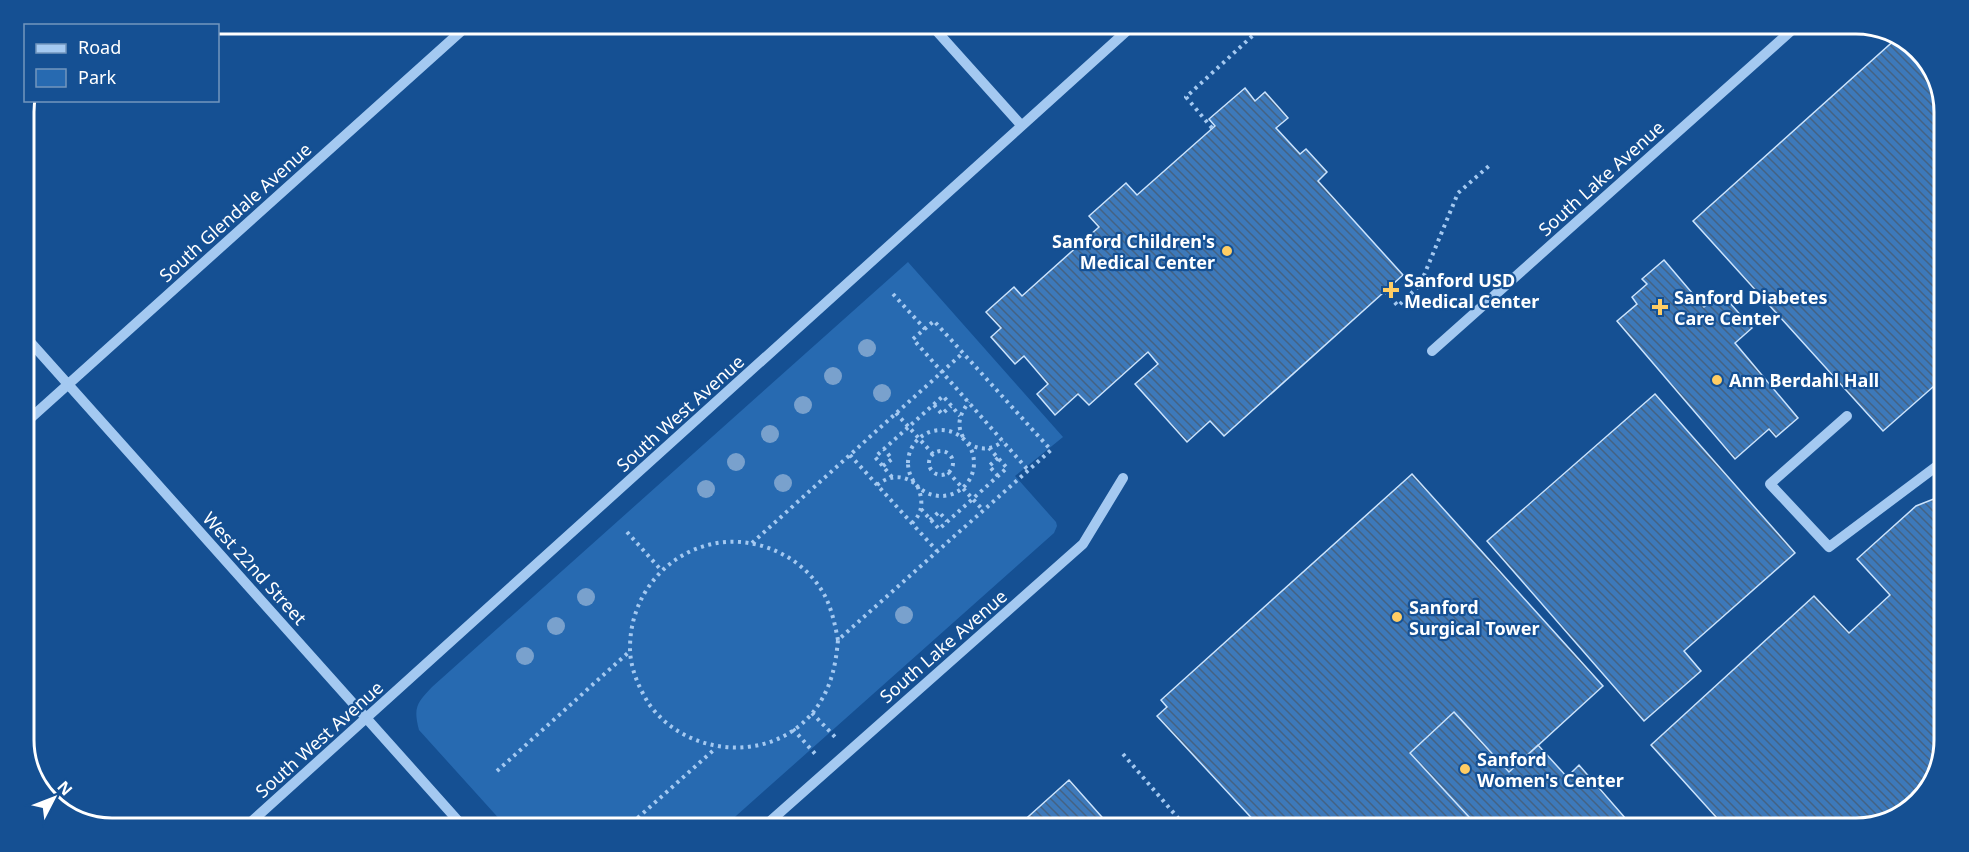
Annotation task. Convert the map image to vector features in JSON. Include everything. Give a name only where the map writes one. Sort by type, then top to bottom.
[{"type":"street","name":"South Glendale Avenue","points":[[35,414],[458,34]]},
{"type":"street","points":[[939,34],[1021,125]]},
{"type":"street","name":"South West Avenue","points":[[256,818],[1123,34]]},
{"type":"street","name":"South Lake Avenue","points":[[1432,351],[1788,34]]},
{"type":"street","name":"West 22nd Street","points":[[35,347],[456,818]]},
{"type":"street","points":[[1847,416],[1770,484],[1829,547],[1934,468]]},
{"type":"street","name":"South Lake Avenue","points":[[774,818],[1083,544],[1124,478]]},
{"type":"path","points":[[1212,128],[1186,97],[1254,34]]},
{"type":"path","points":[[1385,291],[1398,306],[1420,285],[1458,193],[1490,165]]},
{"type":"path","points":[[893,294],[924,329]]},
{"type":"path","points":[[838,640],[1051,450],[934,321],[913,339],[1028,470]]},
{"type":"path","points":[[751,543],[963,353]]},
{"type":"path","points":[[892,477],[875,457],[943,396],[960,416]]},
{"type":"path","points":[[877,485],[892,477],[903,477],[932,494],[940,496],[957,492],[963,487],[970,479],[974,460],[960,431],[960,416],[969,402]]},
{"type":"path","points":[[934,405],[942,414],[951,406]]},
{"type":"path","points":[[896,413],[933,454]]},
{"type":"path","points":[[912,523],[920,513],[922,500],[909,470],[909,461],[910,452],[919,439],[929,433],[949,431],[975,448],[989,448],[1003,441]]},
{"type":"path","points":[[921,509],[939,529],[1007,468],[989,448]]},
{"type":"path","points":[[883,466],[892,459],[884,449]]},
{"type":"path","points":[[942,451],[949,454],[953,461],[948,472],[941,474],[931,470],[929,462],[933,454],[942,451]]},
{"type":"path","points":[[850,455],[937,551]]},
{"type":"path","points":[[998,458],[989,466],[998,476]]},
{"type":"path","points":[[948,472],[983,510]]},
{"type":"path","points":[[930,519],[939,512],[947,521]]},
{"type":"path","points":[[627,532],[662,571]]},
{"type":"path","points":[[729,542],[751,543],[774,550],[794,561],[811,576],[825,595],[833,617],[838,640],[836,663],[830,685],[812,712],[794,729],[763,745],[740,749],[717,747],[694,741],[674,730],[657,714],[643,695],[634,674],[630,651],[632,628],[638,605],[662,571],[684,554],[705,545],[729,542]]},
{"type":"path","points":[[497,771],[630,651]]},
{"type":"path","points":[[812,712],[849,752]]},
{"type":"path","points":[[794,729],[829,769]]},
{"type":"path","points":[[639,818],[717,747]]},
{"type":"path","points":[[1123,753],[1178,818]]},
{"type":"green space","points":[[908,262],[1063,437],[1015,476],[1056,522],[1054,533],[734,818],[498,818],[419,730],[416,716],[418,706],[432,687]]},
{"type":"building","points":[[1891,43],[1904,51],[1912,57],[1926,78],[1934,108],[1934,386],[1883,431],[1693,221]]},
{"type":"building","name":"Sanford Children's Medical Center","points":[[1245,88],[1255,101],[1265,92],[1288,118],[1276,128],[1300,154],[1306,149],[1327,172],[1318,181],[1403,275],[1224,436],[1210,421],[1187,442],[1135,384],[1158,364],[1148,352],[1089,405],[1078,394],[1055,415],[1037,394],[1048,384],[1024,356],[1015,364],[991,337],[1001,328],[986,312],[1014,287],[1022,296],[1099,227],[1089,216],[1126,183],[1137,195],[1215,126],[1209,119]]},
{"type":"building","name":"Ann Berdahl Hall","points":[[1664,260],[1704,307],[1718,295],[1730,303],[1752,328],[1735,343],[1798,418],[1776,437],[1769,429],[1735,459],[1617,321],[1637,304],[1632,297],[1647,284],[1642,279]]},
{"type":"building","points":[[1655,394],[1795,553],[1684,651],[1701,671],[1644,721],[1487,541]]},
{"type":"building","name":"Sanford Surgical Tower","points":[[1412,474],[1603,686],[1509,772],[1454,712],[1410,753],[1468,818],[1252,818],[1157,716],[1167,707],[1161,700]]},
{"type":"building","points":[[1934,499],[1934,739],[1933,754],[1924,778],[1912,795],[1900,804],[1886,812],[1866,817],[1717,818],[1651,745],[1814,596],[1849,633],[1890,595],[1857,559],[1916,506]]},
{"type":"building","name":"Sanford Women's Center","points":[[1454,712],[1509,772],[1538,745],[1567,777],[1579,765],[1625,818],[1468,818],[1410,753]]},
{"type":"building","points":[[1069,780],[1103,818],[1027,818]]},
{"type":"place","name":"Sanford Children's Medical Center","points":[[1227,251]]},
{"type":"place","name":"Sanford USD Medical Center","points":[[1391,290]]},
{"type":"place","name":"Sanford Diabetes Care Center","points":[[1660,307]]},
{"type":"place","name":"Ann Berdahl Hall","points":[[1717,380]]},
{"type":"place","name":"Sanford Surgical Tower","points":[[1397,617]]},
{"type":"place","name":"Sanford Women's Center","points":[[1465,769]]}]
